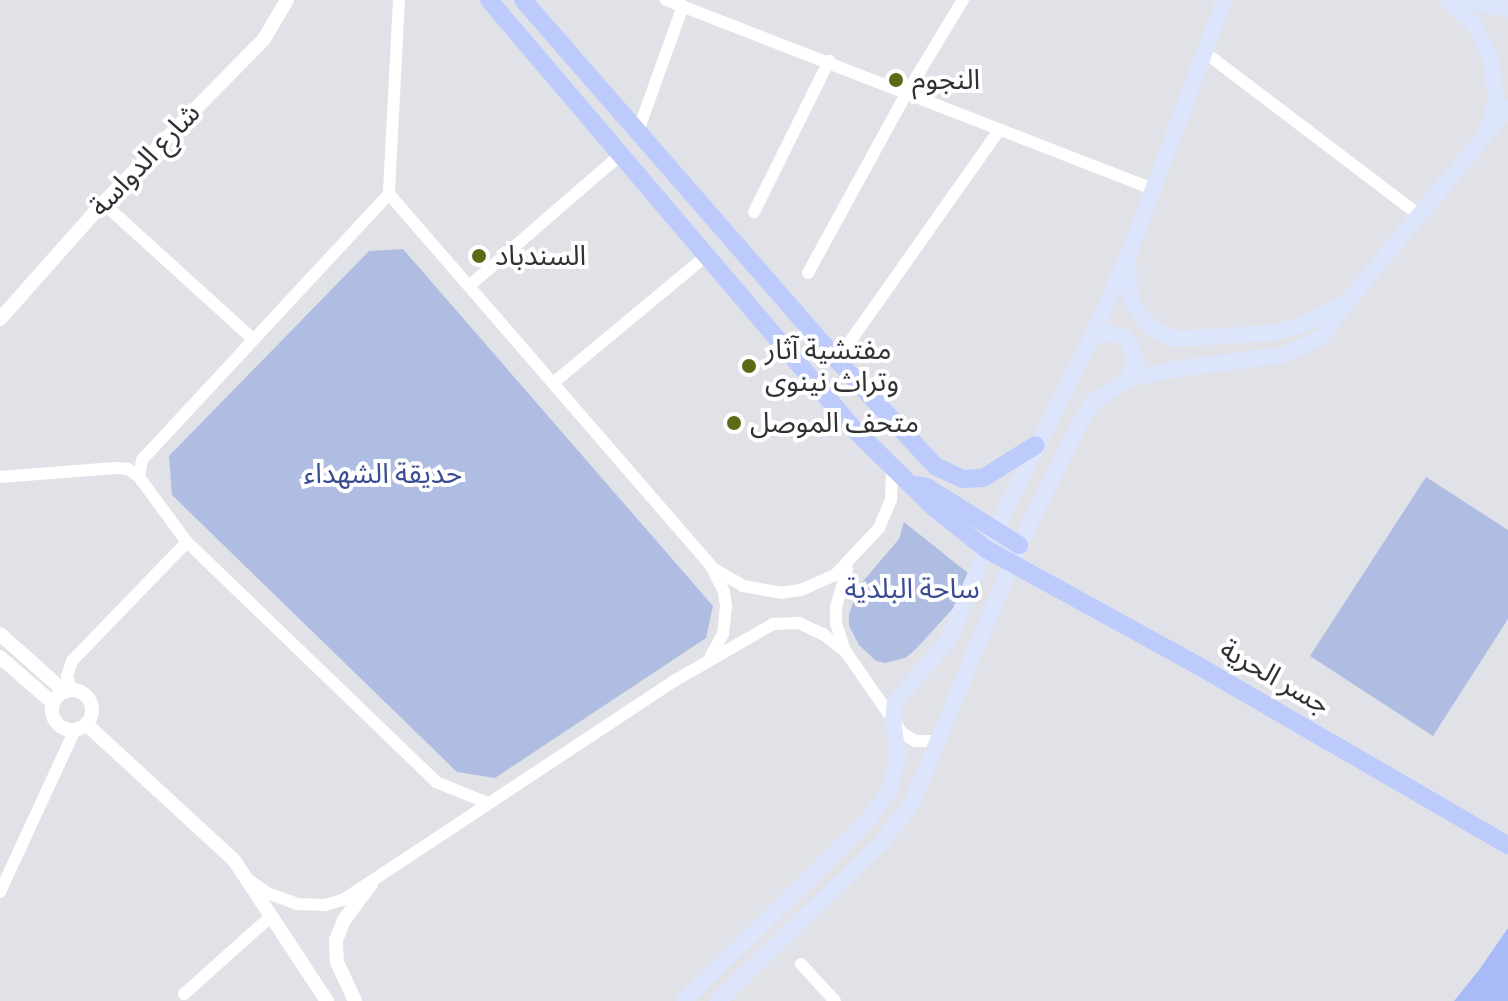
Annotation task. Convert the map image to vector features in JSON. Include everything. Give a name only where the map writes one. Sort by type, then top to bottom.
[{"type":"main road","name":"جسر الحرية","points":[[489,0],[706,256],[907,484],[986,549],[1197,665],[1508,845]]},
{"type":"main road","points":[[523,0],[837,360],[935,466],[953,476],[973,479],[992,475],[1036,445]]},
{"type":"main road","points":[[684,1001],[877,811],[890,790],[897,768],[893,720],[899,693],[937,657],[949,639],[986,549],[1091,339],[1128,256],[1224,0]]},
{"type":"main road","points":[[1448,0],[1474,24],[1491,59],[1496,98],[1486,136]]},
{"type":"main road","points":[[1457,0],[1508,9]]},
{"type":"main road","points":[[718,1001],[889,835],[917,794],[1011,563],[1086,412],[1105,392],[1128,379],[1169,370],[1297,352],[1332,328],[1346,303],[1508,108]]},
{"type":"main road","points":[[1128,256],[1130,295],[1135,308],[1151,328],[1175,339],[1287,330],[1346,303]]},
{"type":"main road","points":[[1091,339],[1108,332],[1125,338],[1131,345],[1136,363],[1128,379]]},
{"type":"main road","points":[[907,484],[927,487],[1019,545]]},
{"type":"street","name":"شارع الدواسة","points":[[0,319],[103,203],[264,39],[287,0]]},
{"type":"street","points":[[139,477],[142,460],[389,194],[399,0]]},
{"type":"street","points":[[666,0],[829,61],[998,132],[1153,189]]},
{"type":"street","points":[[808,273],[906,94],[963,0]]},
{"type":"street","points":[[638,131],[683,6]]},
{"type":"street","points":[[1203,51],[1419,215]]},
{"type":"street","points":[[754,212],[829,61]]},
{"type":"street","points":[[837,360],[998,132]]},
{"type":"street","points":[[469,286],[620,155]]},
{"type":"street","points":[[389,194],[711,566],[724,592],[726,606],[723,634],[709,659]]},
{"type":"street","points":[[103,203],[253,339]]},
{"type":"street","points":[[553,383],[706,256]]},
{"type":"street","points":[[0,477],[128,469],[139,477],[187,542],[436,782],[488,803]]},
{"type":"street","points":[[711,566],[743,586],[781,593],[819,584],[850,562],[879,528],[886,515],[892,469]]},
{"type":"street","points":[[68,691],[67,676],[72,661],[187,542]]},
{"type":"street","points":[[850,562],[838,591],[836,607],[836,623],[846,652],[902,733],[915,741],[938,741]]},
{"type":"street","points":[[243,872],[267,893],[307,905],[335,903],[371,884],[488,803],[709,659],[764,627],[781,622],[807,626],[846,652]]},
{"type":"street","points":[[0,634],[68,691],[82,694],[90,702],[91,714],[81,727],[0,892]]},
{"type":"street","points":[[0,657],[53,703],[57,723],[81,727],[224,849],[243,872],[327,1001]]},
{"type":"street","points":[[53,703],[68,691]]},
{"type":"street","points":[[355,1001],[337,962],[336,940],[344,920],[371,884]]},
{"type":"street","points":[[184,994],[270,917]]},
{"type":"street","points":[[801,964],[835,1001]]},
{"type":"green space","name":"حديقة الشهداء","points":[[403,249],[713,606],[706,638],[495,778],[457,772],[172,495],[169,456],[369,251]]},
{"type":"green space","points":[[1426,477],[1508,530],[1508,619],[1433,736],[1310,656]]},
{"type":"green space","name":"ساحة البلدية","points":[[904,522],[978,581],[915,650],[905,658],[885,663],[876,661],[859,645],[849,626],[849,614],[859,586],[899,539]]},
{"type":"shaded area","points":[[1508,928],[1508,1001],[1454,1001],[1479,970]]},
{"type":"place","name":"النجوم","points":[[896,80]]},
{"type":"place","name":"السندباد","points":[[479,256]]},
{"type":"place","name":"مفتشية آثار وتراث نينوى","points":[[749,366]]},
{"type":"place","name":"متحف الموصل","points":[[734,423]]}]
